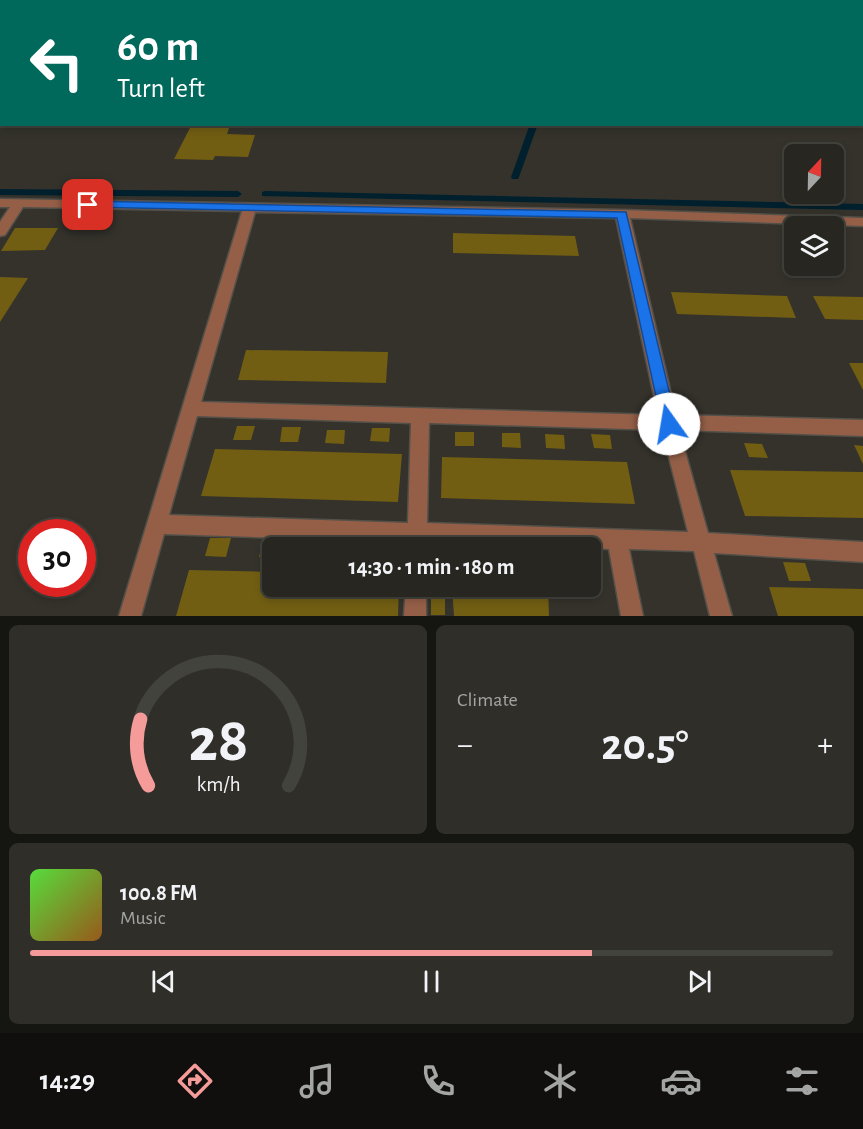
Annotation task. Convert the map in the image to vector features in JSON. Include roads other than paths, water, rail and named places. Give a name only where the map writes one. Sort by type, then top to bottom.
[{"type":"street","points":[[0,203],[622,214],[863,222]]},
{"type":"street","points":[[0,232],[20,203]]},
{"type":"street","points":[[130,616],[250,207]]},
{"type":"street","points":[[622,214],[669,424],[722,616]]},
{"type":"street","points":[[191,409],[863,428]]},
{"type":"street","points":[[417,537],[420,416]]},
{"type":"street","points":[[157,524],[368,537]]},
{"type":"street","points":[[601,539],[701,542],[863,552]]},
{"type":"street","points":[[617,539],[632,616]]},
{"type":"street","points":[[416,597],[416,616]]},
{"type":"waterway","points":[[515,177],[533,126]]},
{"type":"waterway","points":[[0,192],[238,194]]},
{"type":"waterway","points":[[265,194],[863,207]]}]
